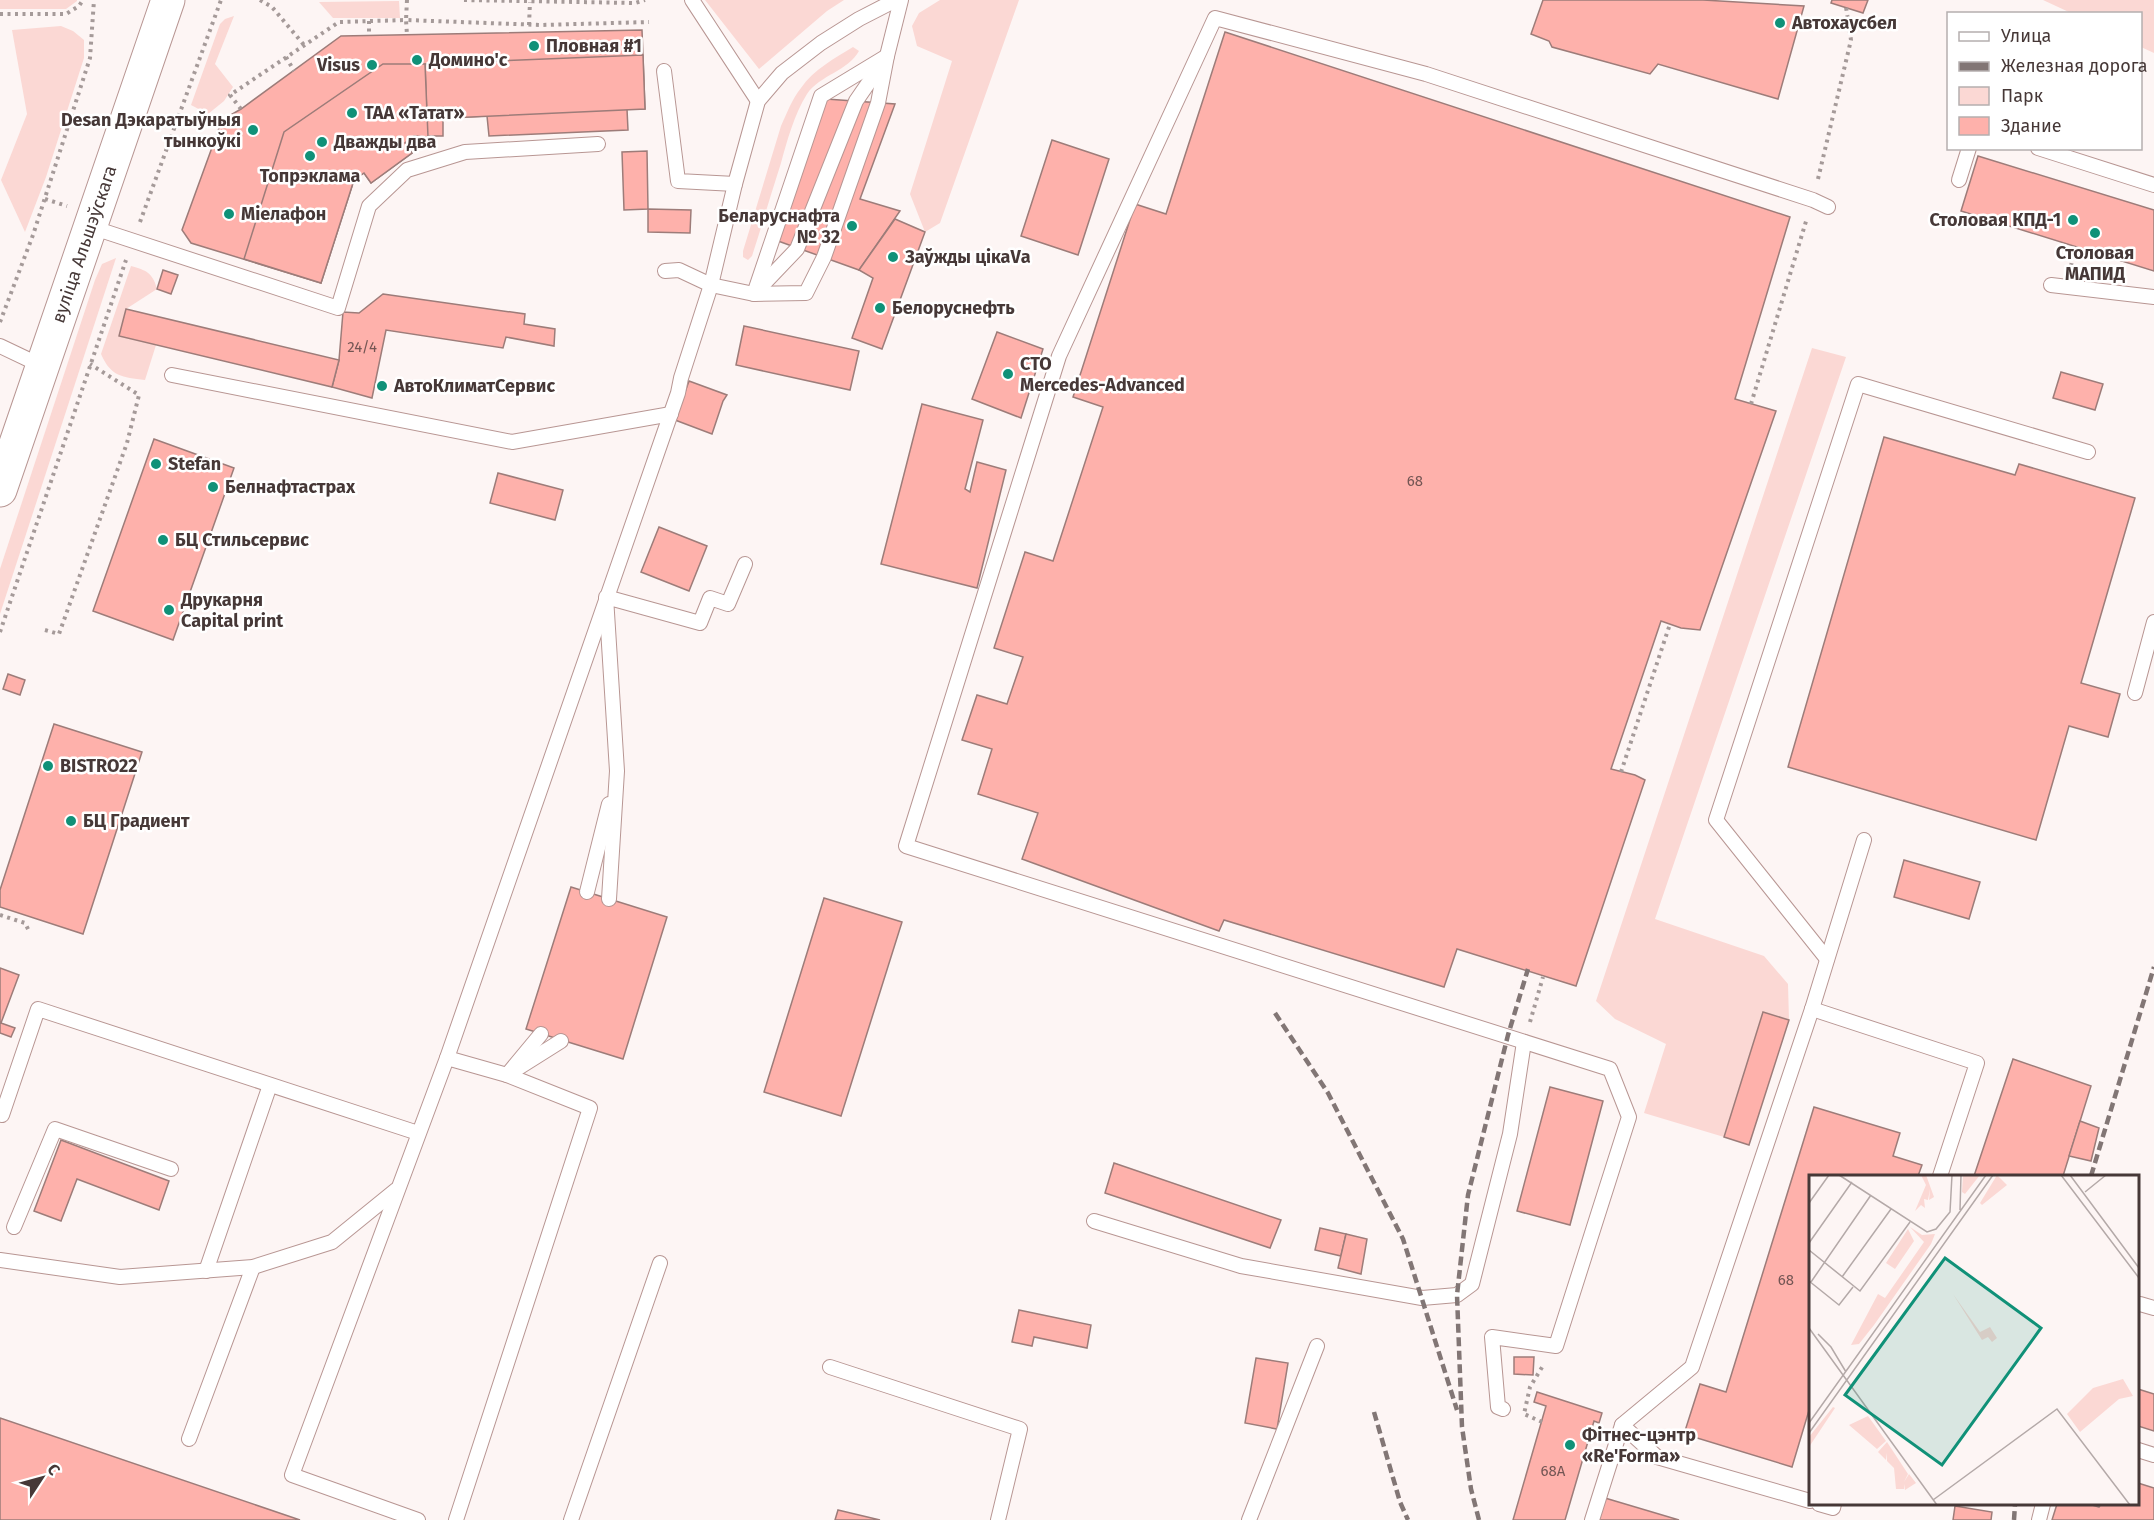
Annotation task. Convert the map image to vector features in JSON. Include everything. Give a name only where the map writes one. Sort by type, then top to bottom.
[{"type":"main road","name":"вуліца Альшэўскага","points":[[0,489],[168,0]]},
{"type":"lane","points":[[692,0],[758,101]]},
{"type":"lane","points":[[418,1520],[292,1475],[447,1058],[671,414],[711,285],[758,101],[782,72],[821,43],[859,19],[896,0]]},
{"type":"lane","points":[[665,272],[679,270],[711,285],[754,294],[806,293],[824,258],[878,103],[886,56],[901,0]]},
{"type":"lane","points":[[1503,1409],[1498,1407],[1492,1337],[1556,1346],[1629,1117],[1610,1069],[906,846],[1059,356],[1215,18],[1426,74],[1828,207]]},
{"type":"lane","points":[[754,294],[797,249],[856,101],[886,56]]},
{"type":"lane","points":[[754,294],[821,96],[886,56]]},
{"type":"lane","points":[[664,71],[678,181],[735,184]]},
{"type":"lane","points":[[91,227],[338,308],[369,206],[407,170],[465,152],[598,144]]},
{"type":"lane","points":[[1959,180],[1968,150]]},
{"type":"lane","points":[[2044,150],[2154,185]]},
{"type":"lane","points":[[2051,285],[2154,297]]},
{"type":"lane","points":[[0,346],[42,366]]},
{"type":"lane","points":[[172,375],[512,442],[671,414]]},
{"type":"lane","points":[[1827,960],[1716,820],[1858,384],[2088,452]]},
{"type":"lane","points":[[606,597],[700,623],[710,598],[728,604],[745,564]]},
{"type":"lane","points":[[606,597],[617,771],[609,899]]},
{"type":"lane","points":[[2134,693],[2154,622]]},
{"type":"lane","points":[[587,892],[617,771]]},
{"type":"lane","points":[[1592,1520],[1622,1425],[1692,1367],[1812,1009],[1864,840]]},
{"type":"lane","points":[[2,1115],[39,1009],[418,1133]]},
{"type":"lane","points":[[1812,1009],[1977,1063],[1940,1175]]},
{"type":"lane","points":[[507,1075],[541,1034]]},
{"type":"lane","points":[[507,1075],[561,1041]]},
{"type":"lane","points":[[1094,1221],[1241,1266],[1422,1298],[1457,1295],[1472,1284],[1510,1134],[1524,1042]]},
{"type":"lane","points":[[447,1058],[507,1075],[590,1108],[456,1520]]},
{"type":"lane","points":[[206,1271],[270,1085]]},
{"type":"lane","points":[[14,1227],[55,1129],[171,1169]]},
{"type":"lane","points":[[0,1260],[120,1277],[253,1267],[332,1242],[397,1189]]},
{"type":"lane","points":[[571,1520],[660,1263]]},
{"type":"lane","points":[[189,1440],[253,1267]]},
{"type":"lane","points":[[1249,1520],[1317,1346]]},
{"type":"lane","points":[[830,1367],[1020,1428],[998,1520]]},
{"type":"lane","points":[[1622,1425],[1657,1457],[1809,1501]]},
{"type":"lane","points":[[2139,1450],[2154,1455]]},
{"type":"lane","points":[[2039,1520],[2043,1505]]},
{"type":"path","points":[[0,14],[66,14],[79,6],[83,0]]},
{"type":"path","points":[[0,322],[33,235],[90,58],[94,0]]},
{"type":"path","points":[[0,632],[90,364],[220,0]]},
{"type":"path","points":[[260,0],[272,7],[304,45]]},
{"type":"path","points":[[407,0],[407,35]]},
{"type":"path","points":[[464,0],[635,3],[645,0]]},
{"type":"path","points":[[529,25],[530,2]]},
{"type":"path","points":[[241,109],[230,95],[339,22],[406,20],[529,25],[649,22]]},
{"type":"path","points":[[369,21],[369,36]]},
{"type":"path","points":[[286,57],[294,71]]},
{"type":"path","points":[[2070,266],[2074,247]]},
{"type":"path","points":[[45,630],[59,634],[127,443],[139,395],[90,364]]},
{"type":"path","points":[[1621,772],[1670,624]]},
{"type":"path","points":[[0,915],[25,923],[29,931]]},
{"type":"path","points":[[1524,1042],[1543,977]]},
{"type":"path","points":[[1542,1422],[1524,1414],[1530,1387],[1556,1346]]},
{"type":"green space","points":[[0,0],[77,1],[66,9],[0,9]]},
{"type":"green space","points":[[705,0],[844,0],[827,11],[759,69]]},
{"type":"green space","points":[[940,0],[1019,0],[940,223],[925,232],[910,194],[952,61],[917,46],[912,26],[919,13]]},
{"type":"green space","points":[[2043,0],[2154,0],[2154,53],[2142,47],[2142,12],[2069,12]]},
{"type":"green space","points":[[399,1],[400,18],[333,18],[319,2]]},
{"type":"green space","points":[[234,16],[215,64],[233,87],[224,101],[208,114],[191,105],[220,24],[225,19]]},
{"type":"green space","points":[[61,26],[73,31],[84,40],[84,58],[46,177],[25,232],[1,180],[27,114],[12,30]]},
{"type":"green space","points":[[853,47],[859,51],[854,58],[819,82],[802,102],[788,137],[752,256],[748,260],[743,257],[743,251],[781,126],[790,106],[798,92],[812,76]]},
{"type":"green space","points":[[116,258],[0,614],[0,569],[95,280],[102,264]]},
{"type":"green space","points":[[131,266],[148,273],[157,289],[126,309],[119,336],[156,345],[145,380],[113,372],[101,354]]},
{"type":"green space","points":[[1812,348],[1846,357],[1655,919],[1764,956],[1788,984],[1789,1020],[1763,1012],[1724,1137],[1644,1113],[1666,1044],[1615,1019],[1596,1001]]},
{"type":"building","points":[[1543,0],[1703,0],[1804,6],[1778,99],[1658,64],[1650,74],[1552,47],[1549,41],[1531,34]]},
{"type":"building","points":[[1832,0],[1868,0],[1863,13],[1831,3]]},
{"type":"building","points":[[642,30],[645,109],[627,109],[628,130],[489,136],[487,116],[443,118],[443,136],[414,136],[405,143],[412,153],[371,183],[364,173],[354,180],[321,283],[191,243],[182,230],[222,120],[241,109],[341,36]]},
{"type":"building","points":[[1225,32],[1790,217],[1735,399],[1776,411],[1700,630],[1681,628],[1661,621],[1611,769],[1645,780],[1576,986],[1457,949],[1444,987],[1224,920],[1219,931],[1022,859],[1038,813],[978,794],[992,749],[962,740],[977,695],[1007,704],[1023,657],[994,648],[1025,552],[1053,561],[1103,407],[1073,397],[1135,204],[1166,214]]},
{"type":"building","points":[[643,55],[645,109],[427,119],[425,64]]},
{"type":"building","points":[[383,64],[425,64],[428,137],[414,136],[405,143],[412,153],[371,183],[364,173],[354,180],[321,283],[244,259],[284,132]]},
{"type":"building","points":[[826,99],[895,104],[860,199],[900,211],[859,270],[778,241]]},
{"type":"building","points":[[1052,140],[1109,159],[1078,255],[1021,236]]},
{"type":"building","points":[[647,151],[648,209],[624,210],[622,152]]},
{"type":"building","name":"Столовая КПД-1","points":[[1978,156],[2154,210],[2154,271],[1961,211]]},
{"type":"building","points":[[648,209],[691,210],[690,233],[648,232]]},
{"type":"building","name":"Белоруснефть","points":[[895,219],[925,232],[882,349],[852,338],[873,278],[859,270]]},
{"type":"building","points":[[163,270],[178,275],[171,294],[157,289]]},
{"type":"building","points":[[383,294],[525,314],[524,324],[555,329],[554,346],[506,337],[503,348],[386,330],[372,398],[332,387],[339,360],[343,312],[359,313]]},
{"type":"building","points":[[126,309],[339,360],[332,387],[119,336]]},
{"type":"building","points":[[744,326],[859,351],[850,390],[736,365]]},
{"type":"building","name":"СТО Mercedes-Advanced","points":[[997,332],[1043,349],[1021,418],[972,399]]},
{"type":"building","points":[[2061,372],[2103,384],[2095,410],[2053,398]]},
{"type":"building","points":[[689,381],[727,395],[712,434],[675,420]]},
{"type":"building","points":[[922,404],[983,420],[965,489],[970,492],[977,462],[1006,470],[977,588],[881,564]]},
{"type":"building","points":[[1884,437],[2015,475],[2019,464],[2135,498],[2081,683],[2120,694],[2108,737],[2069,726],[2036,840],[1788,767]]},
{"type":"building","name":"БЦ Стильсервис","points":[[154,439],[234,468],[173,640],[93,611]]},
{"type":"building","points":[[498,473],[563,490],[555,520],[490,503]]},
{"type":"building","points":[[659,527],[707,546],[689,591],[641,572]]},
{"type":"building","points":[[8,674],[25,680],[20,695],[3,689]]},
{"type":"building","name":"БЦ Градиент","points":[[54,724],[142,752],[83,934],[0,907],[0,890]]},
{"type":"building","points":[[1904,860],[1980,882],[1969,919],[1894,897]]},
{"type":"building","points":[[571,887],[667,917],[623,1059],[526,1029]]},
{"type":"building","points":[[824,898],[902,922],[841,1116],[764,1092]]},
{"type":"building","points":[[0,968],[19,975],[1,1023],[15,1028],[11,1037],[0,1033]]},
{"type":"building","points":[[1763,1012],[1789,1020],[1749,1145],[1724,1137]]},
{"type":"building","points":[[2013,1059],[2091,1086],[2063,1175],[1974,1175]]},
{"type":"building","points":[[1550,1087],[1603,1101],[1570,1225],[1517,1211]]},
{"type":"building","points":[[1814,1107],[1900,1133],[1893,1156],[1922,1165],[1918,1175],[1809,1175],[1809,1410],[1792,1467],[1684,1434],[1700,1384],[1726,1392]]},
{"type":"building","points":[[2080,1121],[2099,1128],[2091,1161],[2069,1156]]},
{"type":"building","points":[[61,1140],[169,1181],[159,1210],[77,1179],[61,1221],[34,1211]]},
{"type":"building","points":[[1114,1163],[1281,1220],[1270,1248],[1105,1193]]},
{"type":"building","points":[[1320,1228],[1346,1234],[1341,1256],[1315,1250]]},
{"type":"building","points":[[1346,1234],[1367,1239],[1361,1274],[1338,1268]]},
{"type":"building","points":[[1019,1310],[1091,1325],[1087,1348],[1034,1337],[1032,1346],[1012,1342]]},
{"type":"building","points":[[1514,1357],[1534,1357],[1533,1375],[1514,1374]]},
{"type":"building","points":[[1256,1358],[1288,1363],[1277,1429],[1245,1423]]},
{"type":"building","points":[[2139,1389],[2154,1394],[2154,1431],[2139,1426]]},
{"type":"building","points":[[1537,1392],[1602,1413],[1599,1423],[1594,1421],[1565,1520],[1513,1520],[1546,1406],[1534,1402]]},
{"type":"building","points":[[0,1418],[300,1520],[0,1520]]},
{"type":"building","points":[[2139,1483],[2154,1488],[2154,1520],[2052,1520],[2057,1505],[2099,1507],[2100,1505],[2139,1505]]},
{"type":"building","points":[[1605,1498],[1679,1520],[1599,1520]]},
{"type":"building","points":[[1955,1506],[1992,1512],[1991,1520],[1953,1520]]},
{"type":"building","points":[[838,1510],[880,1520],[835,1520]]},
{"type":"railway","points":[[2091,1175],[2154,967]]},
{"type":"railway","points":[[1479,1520],[1471,1489],[1462,1427],[1457,1295],[1468,1195],[1508,1035],[1528,969]]},
{"type":"railway","points":[[1275,1013],[1328,1093],[1403,1239],[1457,1410]]},
{"type":"railway","points":[[1374,1412],[1400,1502],[1408,1520]]},
{"type":"railway","points":[[2014,1520],[2015,1505]]},
{"type":"place","name":"Автохаусбел","points":[[1780,23]]},
{"type":"place","name":"Пловная #1","points":[[534,46]]},
{"type":"place","name":"Домино'c","points":[[417,60]]},
{"type":"place","name":"Visus","points":[[372,65]]},
{"type":"place","name":"ТАА «Татат»","points":[[352,113]]},
{"type":"place","name":"Desan Дэкаратыўныя тынкоўкі","points":[[253,130]]},
{"type":"place","name":"Дважды два","points":[[322,142]]},
{"type":"place","name":"Топрэклама","points":[[310,156]]},
{"type":"place","name":"Міелафон","points":[[229,214]]},
{"type":"place","name":"Столовая КПД-1","points":[[2073,220]]},
{"type":"place","name":"Беларуснафта № 32","points":[[852,226]]},
{"type":"place","name":"Столовая МАПИД","points":[[2095,233]]},
{"type":"place","name":"Заўжды цікаVа","points":[[893,257]]},
{"type":"place","name":"Белоруснефть","points":[[880,308]]},
{"type":"place","name":"СТО Mercedes-Advanced","points":[[1008,374]]},
{"type":"place","name":"АвтоКлиматСервис","points":[[382,386]]},
{"type":"place","name":"Stefan","points":[[156,464]]},
{"type":"place","name":"Белнафтастрах","points":[[213,487]]},
{"type":"place","name":"БЦ Стильсервис","points":[[163,540]]},
{"type":"place","name":"Друкарня Capital print","points":[[169,610]]},
{"type":"place","name":"BISTRO22","points":[[48,766]]},
{"type":"place","name":"БЦ Градиент","points":[[71,821]]},
{"type":"place","name":"Фітнес-цэнтр «Re'Forma»","points":[[1570,1445]]}]
